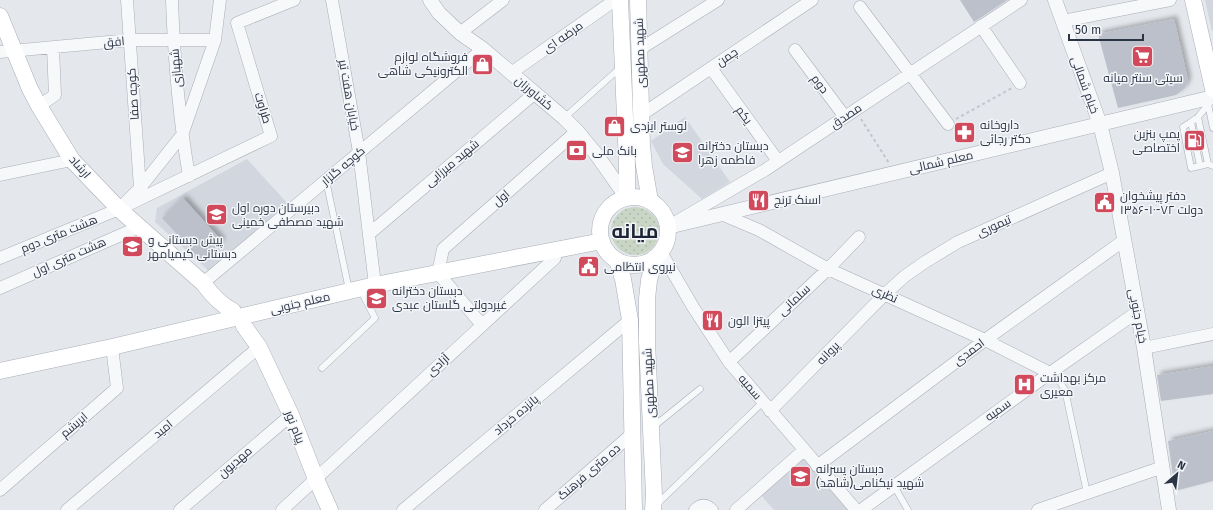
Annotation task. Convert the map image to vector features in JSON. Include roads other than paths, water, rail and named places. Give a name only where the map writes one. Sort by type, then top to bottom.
[{"type":"main road","name":"شهید مطهری","points":[[620,0],[627,164],[627,198]]},
{"type":"main road","name":"شهید مطهری","points":[[638,0],[644,166],[650,201]]},
{"type":"main road","points":[[1193,0],[1213,89]]},
{"type":"main road","name":"ارشاد","points":[[0,16],[7,52],[72,160],[119,209],[204,284],[207,290],[239,317]]},
{"type":"main road","points":[[627,198],[643,198],[650,201],[662,212],[668,227],[666,244],[659,255],[647,263],[637,265],[627,264],[617,260],[610,255],[605,248],[600,230],[608,209],[617,202],[627,198]]},
{"type":"main road","name":"معلم جنوبی","points":[[0,371],[112,348],[361,289],[602,240]]},
{"type":"main road","name":"شهید مطهری","points":[[653,509],[647,342],[647,299],[649,280],[659,255]]},
{"type":"main road","name":"شهید مطهری","points":[[617,260],[623,279],[630,320],[634,510]]},
{"type":"main road","name":"پیام نور","points":[[239,317],[247,325],[256,340],[291,415],[330,510]]},
{"type":"street","name":"کوچه صفا","points":[[127,0],[140,188]]},
{"type":"street","name":"شهبازی","points":[[172,0],[182,135],[189,176]]},
{"type":"street","points":[[119,209],[140,188],[182,135],[215,40],[220,0]]},
{"type":"street","name":"طراوت","points":[[119,209],[271,136],[237,23],[294,0]]},
{"type":"street","name":"خیابان هفت تیر","points":[[332,0],[359,152],[369,234],[361,289]]},
{"type":"street","name":"کشاورزان","points":[[430,0],[439,13],[460,33],[483,49],[564,118],[577,131],[596,154],[627,198]]},
{"type":"street","points":[[460,33],[503,0]]},
{"type":"street","name":"مرضه ای","points":[[511,73],[615,0]]},
{"type":"street","points":[[640,49],[718,0]]},
{"type":"street","name":"چمن","points":[[641,115],[812,0]]},
{"type":"street","name":"مصدق","points":[[668,227],[712,202],[778,161],[1021,0]]},
{"type":"street","name":"خیام شمالی","points":[[1055,0],[1100,124]]},
{"type":"street","points":[[1063,21],[1170,0]]},
{"type":"street","points":[[860,7],[948,124]]},
{"type":"street","points":[[981,26],[1020,83]]},
{"type":"street","name":"افق","points":[[7,52],[130,40],[215,40]]},
{"type":"street","points":[[39,106],[55,95],[53,48]]},
{"type":"street","name":"کوچه گلزار","points":[[204,284],[483,49]]},
{"type":"street","name":"دوم","points":[[795,50],[845,117]]},
{"type":"street","name":"یکم","points":[[711,68],[778,161]]},
{"type":"street","name":"شهید میرزایی","points":[[369,234],[535,93]]},
{"type":"street","name":"معلم شمالی","points":[[668,227],[1100,124],[1211,100]]},
{"type":"street","name":"خیام جنوبی","points":[[1100,124],[1112,173],[1123,241],[1144,348],[1169,510]]},
{"type":"street","name":"اول","points":[[438,273],[443,249],[577,131]]},
{"type":"street","points":[[0,175],[72,160]]},
{"type":"street","name":"تیموری","points":[[885,294],[920,266],[958,242],[1112,173]]},
{"type":"street","name":"هشت متری دوم","points":[[0,258],[119,209]]},
{"type":"street","name":"نظری","points":[[721,214],[759,230],[828,269],[985,340],[1050,373]]},
{"type":"street","name":"هشت متری اول","points":[[0,288],[139,227]]},
{"type":"street","name":"سلمانی","points":[[729,362],[828,269],[859,237]]},
{"type":"street","name":"احمدی","points":[[817,466],[985,340],[1123,241]]},
{"type":"street","name":"آزادی","points":[[282,510],[555,258],[555,250]]},
{"type":"street","name":"سمیه","points":[[659,255],[729,362],[856,510]]},
{"type":"street","points":[[438,273],[482,325]]},
{"type":"street","name":"پروانه","points":[[767,407],[885,294]]},
{"type":"street","name":"سميه","points":[[861,510],[1137,312]]},
{"type":"street","name":"پانزده خرداد","points":[[403,510],[630,320]]},
{"type":"street","points":[[1144,348],[1213,334]]},
{"type":"street","name":"امید","points":[[67,510],[258,346]]},
{"type":"street","name":"ابریشم","points":[[0,490],[117,388],[112,348]]},
{"type":"street","name":"مهدیون","points":[[180,510],[291,415]]},
{"type":"street","name":"ده متری فرهنگ","points":[[545,510],[633,433]]},
{"type":"street","points":[[736,510],[804,450]]},
{"type":"street","points":[[1038,510],[1163,467]]},
{"type":"street","points":[[695,510],[699,506],[704,505],[708,506],[712,510]]},
{"type":"lane","points":[[564,118],[623,66]]},
{"type":"lane","points":[[1198,117],[1211,165],[1191,168],[1183,128],[1198,117],[1211,100]]},
{"type":"lane","points":[[1211,100],[1213,128]]},
{"type":"lane","points":[[322,368],[375,318],[361,289],[326,180]]},
{"type":"lane","points":[[1050,373],[1060,382],[1065,390],[1087,492]]},
{"type":"lane","points":[[651,429],[700,389]]},
{"type":"lane","points":[[653,509],[767,407]]},
{"type":"lane","points":[[894,486],[908,510]]},
{"type":"place","name":"سیتی سنتر میانه","points":[[1143,57]]},
{"type":"place","name":"فروشگاه لوازم الکترونیکی شاهی","points":[[483,64]]},
{"type":"place","name":"لوستر ایزدی","points":[[614,126]]},
{"type":"place","name":"داروخانه دکتر رجائی","points":[[964,132]]},
{"type":"place","name":"پمپ بنزین اختصاصی","points":[[1195,141]]},
{"type":"place","name":"بانک ملی","points":[[576,151]]},
{"type":"place","name":"دبستان دخترانه فاطمه زهرا","points":[[683,153]]},
{"type":"place","name":"اسنک ترنج","points":[[759,200]]},
{"type":"place","name":"دفتر پیشخوان دولت ۷۲-۱۰-۱۳۵۶","points":[[1104,203]]},
{"type":"place","name":"دبیرستان دوره اول شهید مصطفی خمینی","points":[[216,215]]},
{"type":"place","name":"پیش دبستانی و دبستانی کیمیامهر","points":[[132,247]]},
{"type":"place","name":"نیروی انتظامی","points":[[588,267]]},
{"type":"place","name":"دبستان دخترانه غیردولتی گلستان عبدی","points":[[377,298]]},
{"type":"place","name":"پیتزا الون","points":[[712,321]]},
{"type":"place","name":"مرکز بهداشت معیری","points":[[1025,385]]},
{"type":"place","name":"دبستان پسرانه شهید نیکنامی(شاهد)","points":[[800,476]]},
{"type":"district","name":"میانه","points":[[635,231]]}]
